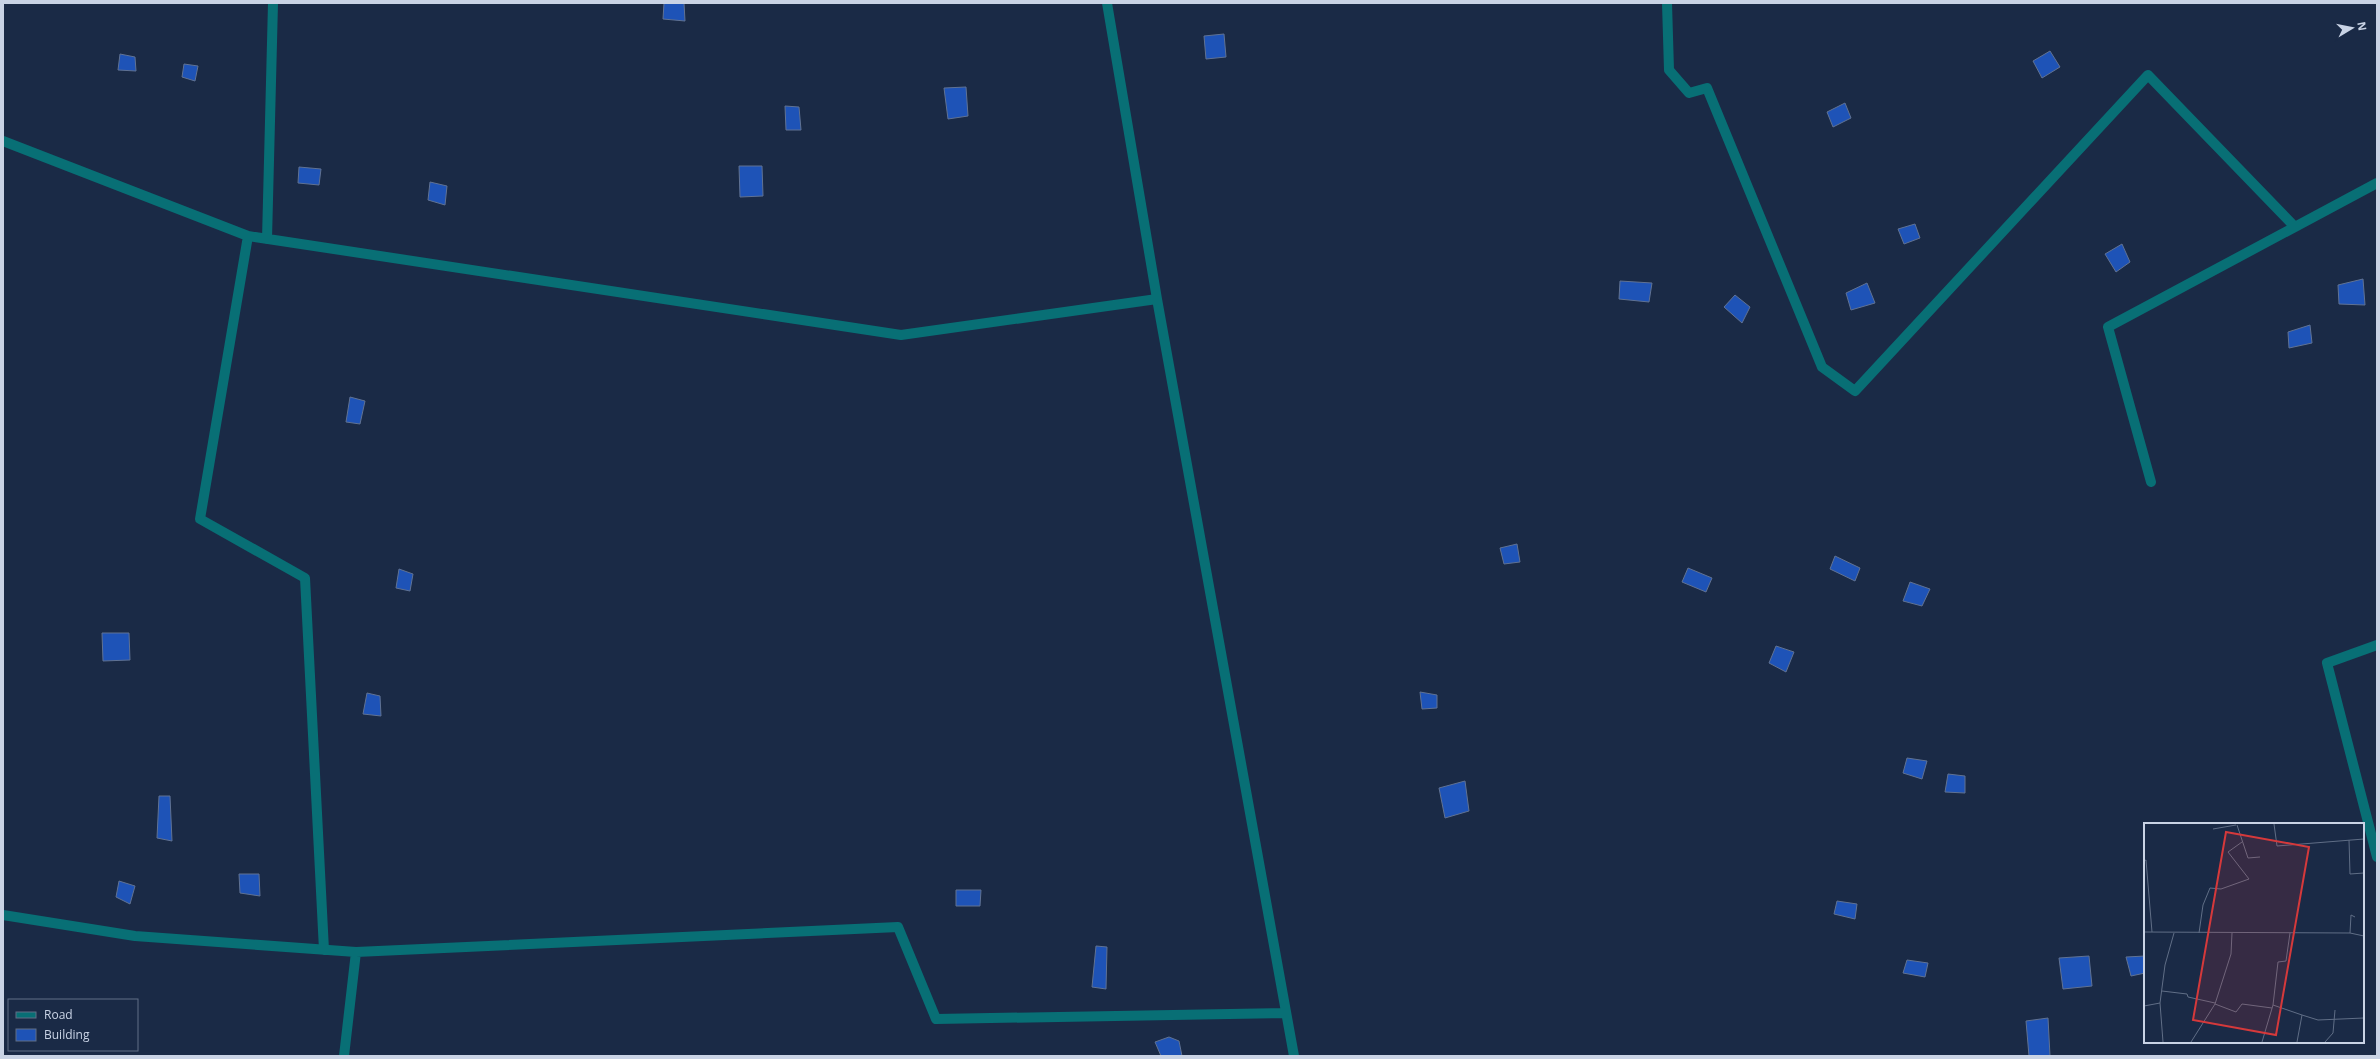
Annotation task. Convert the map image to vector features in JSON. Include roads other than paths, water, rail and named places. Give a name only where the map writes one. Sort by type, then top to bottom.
[{"type":"street","points":[[267,239],[273,3]]},
{"type":"street","points":[[1107,3],[1157,300],[1294,1056]]},
{"type":"street","points":[[1667,3],[1670,70],[1689,93],[1707,88],[1822,367],[1855,391],[2148,75],[2295,227]]},
{"type":"street","points":[[3,141],[248,236],[901,335],[1157,300]]},
{"type":"street","points":[[2151,482],[2108,327],[2377,184]]},
{"type":"street","points":[[248,236],[200,519],[305,578],[324,950]]},
{"type":"street","points":[[2377,645],[2327,663],[2377,857]]},
{"type":"street","points":[[3,915],[135,936],[356,952],[898,927],[936,1019],[1286,1013]]},
{"type":"street","points":[[344,1056],[356,952]]}]
